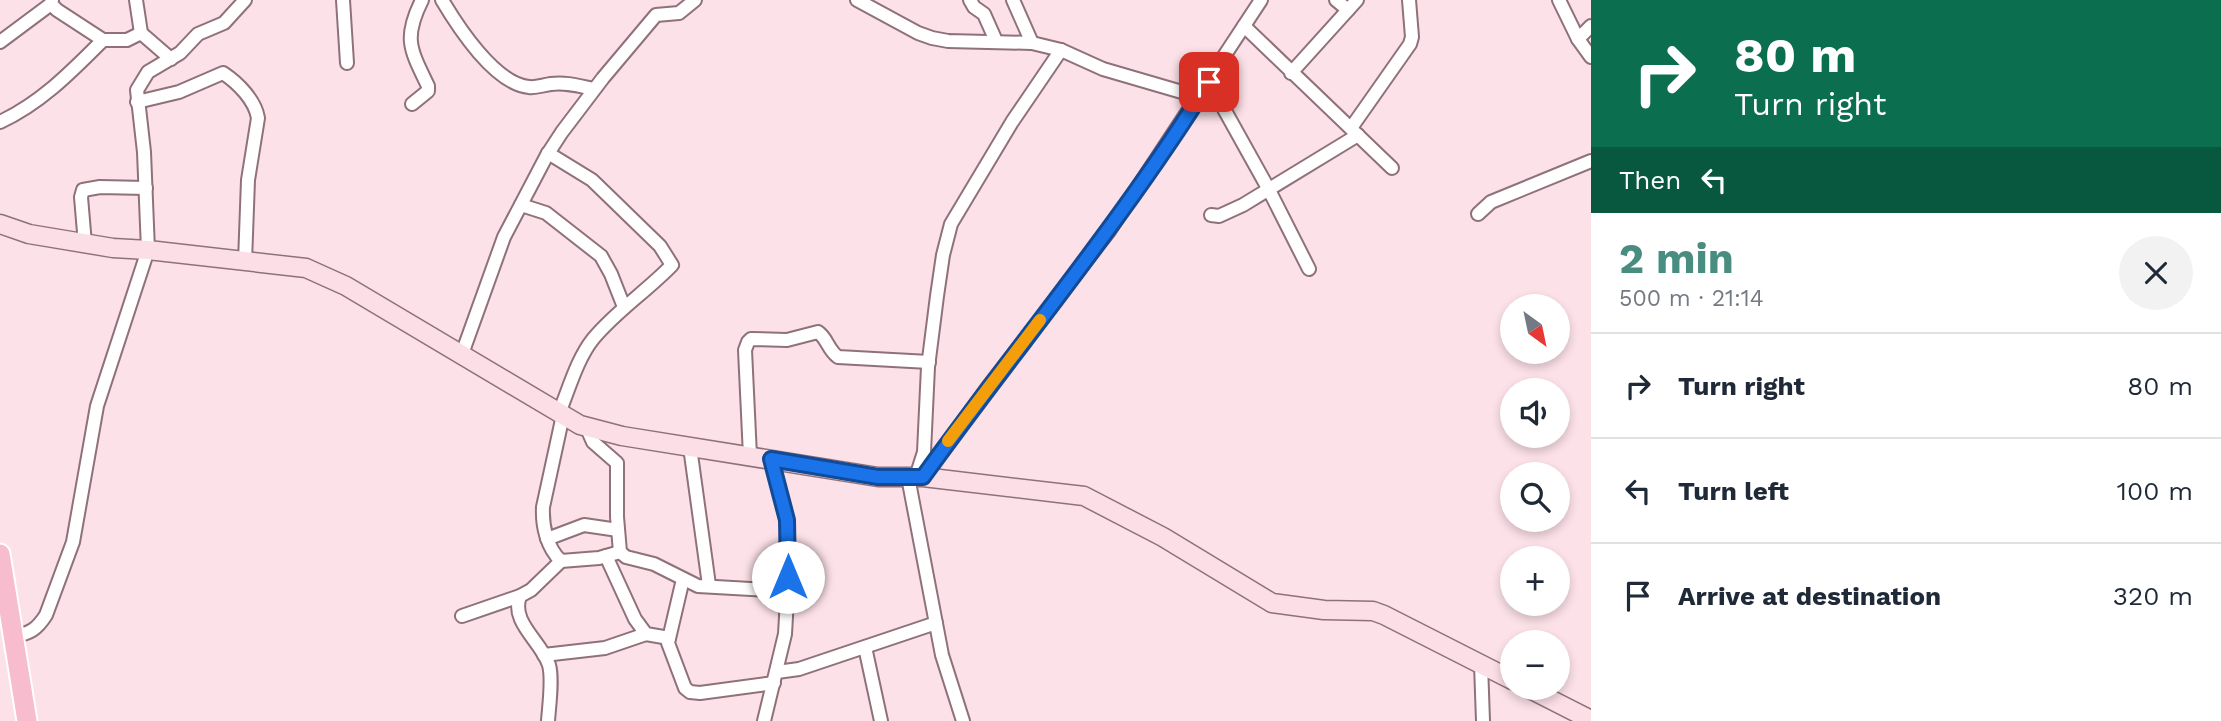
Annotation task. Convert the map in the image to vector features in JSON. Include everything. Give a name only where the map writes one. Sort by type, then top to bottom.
[{"type":"main road","points":[[0,554],[27,721]]},
{"type":"street","points":[[136,0],[141,33],[171,59]]},
{"type":"street","points":[[13,636],[26,635],[40,624],[46,615],[73,542],[97,406],[148,250],[144,152],[137,90],[148,72],[180,53],[198,34],[223,23],[245,0]]},
{"type":"street","points":[[343,0],[347,63]]},
{"type":"street","points":[[412,104],[428,91],[410,39],[410,27],[422,0]]},
{"type":"street","points":[[442,0],[455,22],[480,53],[518,86],[533,88],[572,84],[594,89]]},
{"type":"street","points":[[462,355],[504,237],[548,153],[594,89],[656,15],[679,13],[695,0]]},
{"type":"street","points":[[857,0],[932,38],[948,41],[1032,43],[1061,50],[1103,69],[1199,97]]},
{"type":"street","points":[[880,0],[886,16]]},
{"type":"street","points":[[970,0],[990,23],[996,41]]},
{"type":"street","points":[[1013,0],[1032,43]]},
{"type":"street","points":[[916,477],[1109,231],[1261,0]]},
{"type":"street","points":[[1291,73],[1352,5],[1336,0]]},
{"type":"street","points":[[1211,215],[1219,216],[1243,205],[1354,132],[1410,44],[1412,37],[1409,0]]},
{"type":"street","points":[[1559,0],[1591,57]]},
{"type":"street","points":[[0,42],[51,2],[76,24],[103,40],[127,40],[141,33]]},
{"type":"street","points":[[1244,26],[1392,168]]},
{"type":"street","points":[[1578,38],[1591,26]]},
{"type":"street","points":[[0,122],[24,111],[61,82],[103,40]]},
{"type":"street","points":[[963,721],[942,655],[916,477],[925,452],[929,362],[943,256],[951,225],[1012,122],[1061,50]]},
{"type":"street","points":[[137,102],[179,92],[223,73],[233,80],[257,110],[248,180],[246,262]]},
{"type":"street","points":[[1209,82],[1309,269]]},
{"type":"street","points":[[548,153],[592,180],[660,246],[672,265],[624,307],[593,339],[561,414],[542,520],[551,550],[561,561]]},
{"type":"street","points":[[1478,215],[1491,202],[1591,161]]},
{"type":"street","points":[[85,244],[81,197],[83,190],[100,187],[146,188]]},
{"type":"street","points":[[521,205],[552,217],[601,257],[624,307]]},
{"type":"street","points":[[0,224],[29,234],[85,244],[306,268],[346,286],[561,414],[586,426],[622,436],[878,477],[916,477],[1084,496],[1163,537],[1272,603],[1324,610],[1373,611],[1500,674]]},
{"type":"street","points":[[750,456],[746,350],[751,339],[787,340],[818,332],[824,336],[828,346],[838,357],[929,362]]},
{"type":"street","points":[[586,426],[587,434],[593,442],[617,463],[620,552],[626,557],[654,564],[698,586],[787,591]]},
{"type":"street","points":[[690,447],[709,585]]},
{"type":"street","points":[[764,721],[785,634],[789,563],[787,520],[771,459]]},
{"type":"street","points":[[547,539],[584,525],[618,530]]},
{"type":"street","points":[[462,616],[520,596],[547,576],[561,561],[620,552]]},
{"type":"street","points":[[606,556],[635,619],[646,634]]},
{"type":"street","points":[[683,579],[668,643],[685,688],[690,692],[699,693],[776,677],[936,623]]},
{"type":"street","points":[[520,596],[517,605],[521,621],[544,655],[550,673],[548,721]]},
{"type":"street","points":[[544,655],[605,648],[646,634],[669,638]]},
{"type":"street","points":[[865,648],[881,721]]},
{"type":"street","points":[[1481,664],[1483,721]]},
{"type":"street","points":[[1552,700],[1591,720]]},
{"type":"slow traffic","points":[[948,441],[1040,320]]},
{"type":"route","points":[[788,577],[787,520],[771,459],[878,477],[923,477],[988,387],[1109,231],[1209,82]]}]
